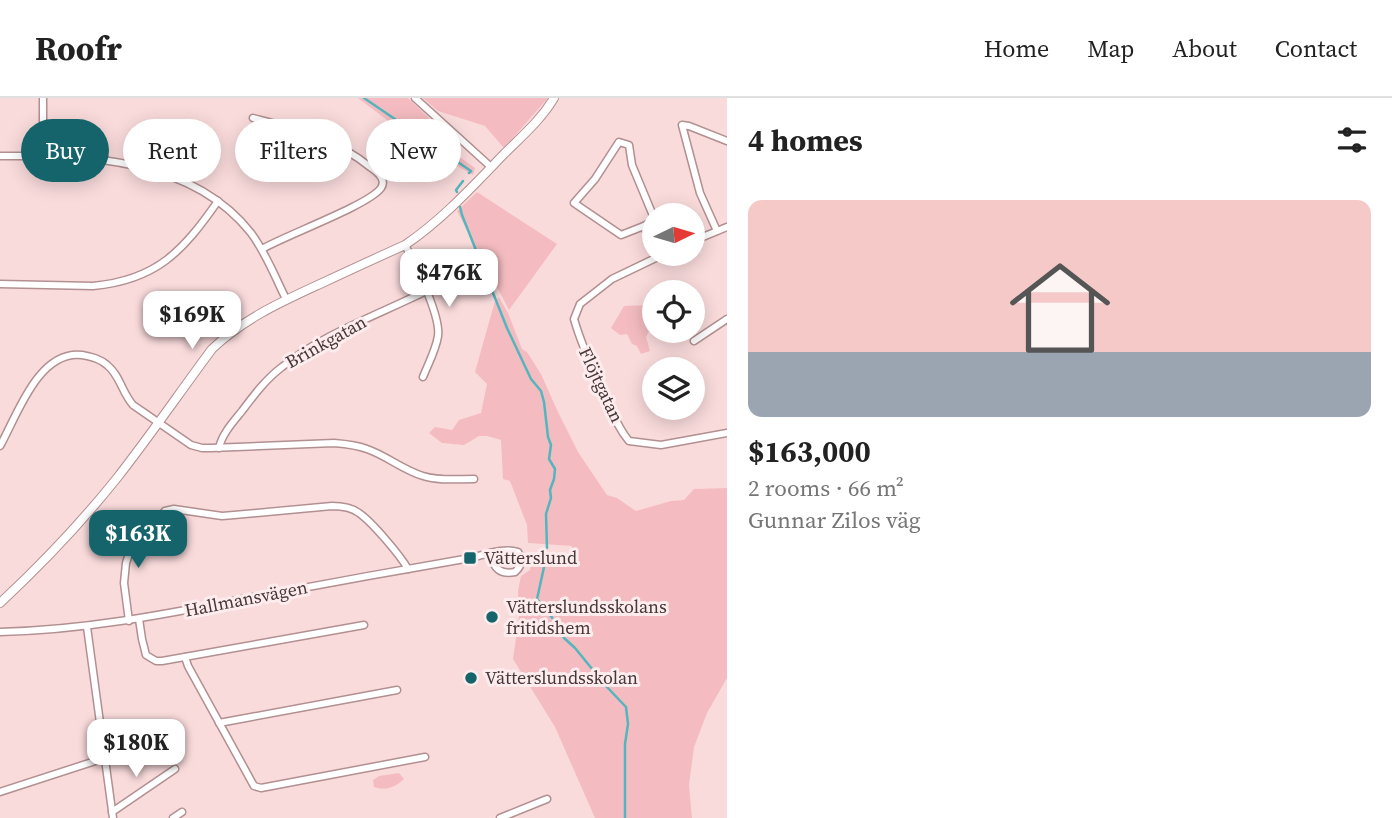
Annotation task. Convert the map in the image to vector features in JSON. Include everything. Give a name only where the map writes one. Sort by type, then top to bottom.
[{"type":"street","points":[[43,98],[43,119]]},
{"type":"street","points":[[415,98],[491,167]]},
{"type":"street","points":[[0,603],[75,528],[117,478],[212,349],[226,335],[286,299],[405,245],[434,224],[539,119],[554,98]]},
{"type":"street","points":[[253,118],[332,142],[348,150],[380,175],[383,185],[357,204],[262,248]]},
{"type":"street","points":[[717,231],[700,193],[682,125],[727,141]]},
{"type":"street","points":[[642,227],[621,235],[575,203],[619,142],[629,145],[632,165],[647,203]]},
{"type":"street","points":[[0,156],[21,156]]},
{"type":"street","points":[[109,161],[146,169],[195,186],[218,201],[239,219],[262,248],[286,299]]},
{"type":"street","points":[[0,284],[93,286],[131,279],[172,257],[198,230],[218,201]]},
{"type":"street","points":[[705,236],[727,227]]},
{"type":"street","points":[[405,245],[437,316],[438,337],[423,377]]},
{"type":"street","name":"Flöjtgatan","points":[[642,262],[606,284],[580,304],[574,319],[580,340],[610,407],[629,442],[662,445],[727,433]]},
{"type":"street","name":"Brinkgatan","points":[[219,447],[223,436],[253,396],[281,367],[299,354],[426,291]]},
{"type":"street","points":[[705,334],[727,319]]},
{"type":"street","points":[[0,446],[18,409],[48,365],[72,354],[93,357],[104,362],[112,369],[126,398],[135,407],[191,445],[201,448],[351,444],[368,449],[425,477],[474,479]]},
{"type":"street","points":[[129,621],[124,583],[126,563],[138,541],[165,511],[170,509],[234,516],[341,506],[350,508],[366,519],[408,569]]},
{"type":"street","name":"Hallmansvägen","points":[[0,632],[129,621],[512,550],[520,556],[521,565],[515,572],[497,570],[491,554]]},
{"type":"street","points":[[139,619],[143,649],[148,656],[162,662],[364,625]]},
{"type":"street","points":[[87,626],[112,815],[176,769]]},
{"type":"street","points":[[185,657],[251,783],[258,788],[425,757]]},
{"type":"street","points":[[219,723],[397,690]]},
{"type":"street","points":[[0,792],[105,759],[122,752],[153,732]]},
{"type":"street","points":[[500,818],[547,799]]},
{"type":"street","points":[[173,818],[182,812]]},
{"type":"shaded area","points":[[358,98],[408,98],[429,118],[429,119],[386,119]]},
{"type":"shaded area","points":[[423,98],[548,98],[504,148],[485,126],[438,111]]},
{"type":"shaded area","points":[[461,158],[475,168],[473,175],[461,168]]},
{"type":"shaded area","points":[[477,192],[557,244],[509,310],[457,211]]},
{"type":"shaded area","points":[[499,297],[522,349],[527,352],[541,374],[578,452],[607,495],[617,498],[636,511],[684,500],[694,489],[727,488],[727,678],[707,713],[694,747],[689,785],[692,818],[595,818],[555,727],[513,659],[521,576],[530,570],[532,557],[573,554],[572,546],[528,543],[527,525],[510,481],[503,479],[501,440],[479,436],[464,445],[442,443],[429,433],[435,427],[452,430],[459,420],[481,413],[487,384],[475,372],[495,301]]},
{"type":"shaded area","points":[[642,305],[642,343],[648,343],[650,351],[641,354],[627,334],[620,335],[611,328],[624,306]]},
{"type":"shaded area","points":[[399,773],[404,779],[391,788],[374,787],[373,780],[379,776]]},
{"type":"waterway","points":[[364,98],[471,171],[469,173]]},
{"type":"waterway","points":[[457,192],[463,181]]},
{"type":"waterway","points":[[460,207],[507,328],[531,379],[541,391],[544,402],[551,445],[549,459],[555,469],[546,514],[547,548]]},
{"type":"waterway","points":[[546,558],[537,599],[564,638],[626,707],[628,724],[625,744],[625,818]]},
{"type":"place","name":"Vätterslund","points":[[470,558]]},
{"type":"place","name":"Vätterslundsskolans fritidshem","points":[[492,617]]},
{"type":"place","name":"Vätterslundsskolan","points":[[471,678]]}]
